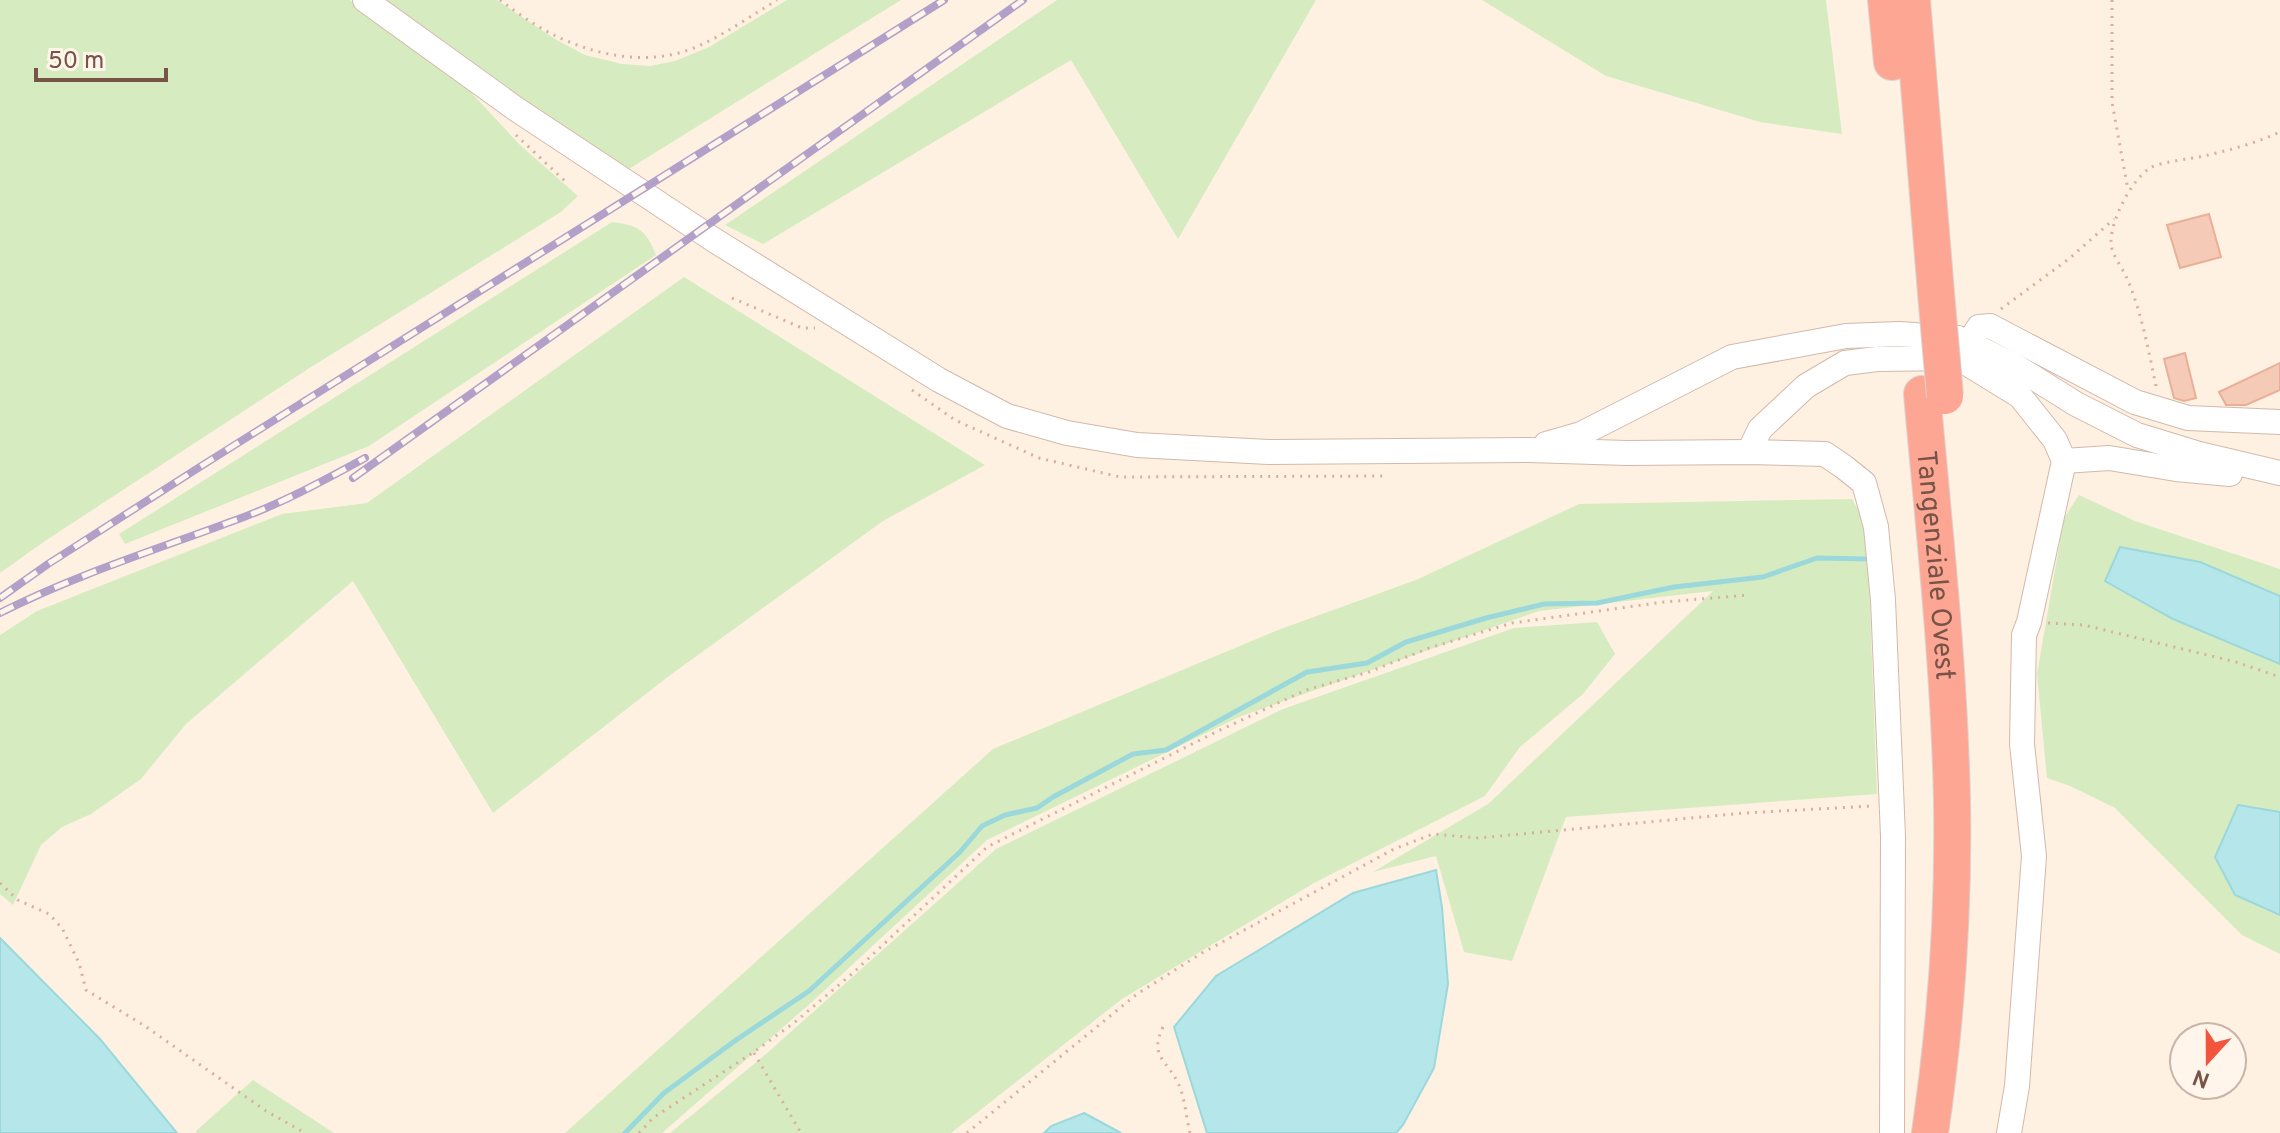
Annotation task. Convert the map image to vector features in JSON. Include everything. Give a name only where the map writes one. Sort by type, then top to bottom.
[{"type":"highway","name":"Tangenziale Ovest","points":[[1886,0],[1924,293],[1969,706],[1975,878],[1964,1040],[1953,1133]]},
{"type":"highway","name":"Tangenziale Ovest","points":[[1912,0],[1924,293]]},
{"type":"highway","name":"Tangenziale Ovest","points":[[1930,1133],[1949,953],[1952,875],[1952,798],[1938,581],[1933,395]]},
{"type":"street","points":[[365,0],[516,109],[621,179],[939,380],[1007,416],[1067,433],[1137,445],[1268,452],[1529,450],[1825,454],[1864,483],[1876,527],[1883,600],[1892,805],[1892,1133]]},
{"type":"street","points":[[1968,343],[1979,327],[1990,326],[2118,394],[2188,418],[2280,422]]},
{"type":"street","points":[[1529,450],[1581,434],[1732,357],[1846,336],[1899,334],[1958,338],[2012,364],[2076,404],[2137,435],[2280,474]]},
{"type":"street","points":[[1877,359],[1899,334]]},
{"type":"street","points":[[1749,452],[1760,429],[1806,386],[1845,363],[1877,359],[1958,358],[2020,396],[2055,440],[2064,461],[2024,635],[2022,744],[2034,856],[2017,1086],[2009,1133]]},
{"type":"street","points":[[1607,420],[1610,439],[1627,453]]},
{"type":"street","points":[[2064,461],[2109,458],[2176,469],[2230,474],[2280,474]]},
{"type":"path","points":[[500,0],[551,34],[611,55],[640,58],[696,48],[777,0]]},
{"type":"path","points":[[2112,0],[2112,102],[2128,190]]},
{"type":"path","points":[[1990,326],[1997,312],[2070,258],[2114,219],[2122,208],[2128,190],[2151,167],[2206,156],[2280,132]]},
{"type":"path","points":[[2114,219],[2110,244],[2136,301],[2161,409]]},
{"type":"path","points":[[732,298],[802,328],[858,330]]},
{"type":"path","points":[[639,1133],[653,1118],[795,1022],[853,973],[987,847],[1218,731],[1306,690],[1512,623],[1664,602],[1749,595]]},
{"type":"path","points":[[2029,622],[2084,625],[2236,662],[2280,677]]},
{"type":"path","points":[[967,1133],[1137,994],[1215,946],[1394,849],[1433,834],[1478,838],[1745,813],[1892,805]]},
{"type":"path","points":[[0,883],[18,900],[49,914],[62,928],[79,963],[86,990],[145,1026],[266,1111],[305,1133]]},
{"type":"path","points":[[1163,1027],[1156,1041],[1160,1058],[1178,1084],[1190,1133]]},
{"type":"path","points":[[754,1052],[801,1133]]},
{"type":"green space","points":[[0,0],[350,0],[451,71],[520,145],[578,196],[561,212],[308,369],[0,573]]},
{"type":"green space","points":[[381,0],[497,0],[585,55],[622,64],[650,66],[675,61],[709,47],[787,0],[901,0],[624,172]]},
{"type":"green space","points":[[1057,0],[1316,0],[1178,239],[1071,60],[763,244],[725,225]]},
{"type":"green space","points":[[1482,0],[1826,0],[1842,134],[1760,122],[1606,76]]},
{"type":"green space","points":[[612,222],[640,230],[656,255],[369,446],[125,544],[119,534]]},
{"type":"green space","points":[[684,277],[985,465],[883,521],[669,676],[493,813],[353,581],[186,724],[141,779],[91,814],[62,827],[41,845],[13,905],[0,894],[0,635],[37,611],[282,514],[367,503]]},
{"type":"green space","points":[[2079,495],[2135,521],[2280,569],[2280,954],[2242,935],[2115,808],[2047,778],[2037,674],[2064,518]]},
{"type":"green space","points":[[1852,499],[1867,526],[1877,794],[1566,817],[1512,961],[1464,952],[1436,856],[1373,872],[1488,804],[1713,591],[1539,611],[1239,717],[987,840],[812,1002],[662,1133],[565,1133],[993,749],[1278,630],[1416,580],[1579,504]]},
{"type":"green space","points":[[1597,622],[1615,654],[1583,694],[1520,747],[1485,796],[1314,883],[1122,999],[951,1133],[670,1133],[766,1054],[996,849],[1283,709],[1514,628]]},
{"type":"green space","points":[[253,1080],[334,1133],[197,1133]]},
{"type":"water","points":[[2120,547],[2200,562],[2280,596],[2280,664],[2173,619],[2105,581]]},
{"type":"water","points":[[2238,805],[2280,812],[2280,915],[2235,895],[2215,857]]},
{"type":"water","points":[[1436,870],[1448,984],[1434,1068],[1403,1125],[1396,1133],[1207,1133],[1174,1027],[1216,976],[1353,893]]},
{"type":"water","points":[[0,938],[100,1039],[177,1133],[0,1133]]},
{"type":"water","points":[[1084,1113],[1121,1133],[1044,1133],[1051,1126]]},
{"type":"building","points":[[2209,214],[2221,257],[2180,268],[2167,225]]},
{"type":"building","points":[[2185,353],[2196,398],[2184,401],[2174,398],[2164,359]]},
{"type":"building","points":[[2280,363],[2280,390],[2246,405],[2226,405],[2219,392]]},
{"type":"waterway","points":[[625,1133],[664,1093],[809,991],[960,852],[982,826],[1005,815],[1037,808],[1133,754],[1166,750],[1307,672],[1367,663],[1406,642],[1544,604],[1597,603],[1674,587],[1763,577],[1817,558],[1869,559]]},
{"type":"railway","points":[[0,598],[206,463],[944,0]]},
{"type":"railway","points":[[353,478],[1023,0]]},
{"type":"railway","points":[[0,613],[86,575],[267,508],[365,458]]}]
